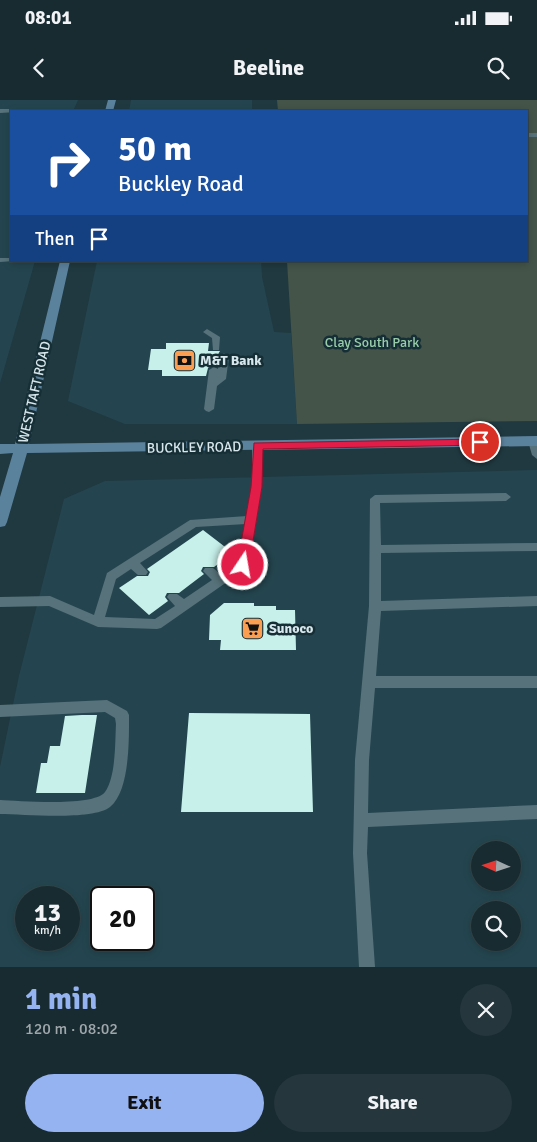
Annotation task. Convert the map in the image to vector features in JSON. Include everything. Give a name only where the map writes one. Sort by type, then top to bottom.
[{"type":"street","name":"WEST TAFT ROAD","points":[[0,522],[21,449],[65,262]]},
{"type":"street","name":"BUCKLEY ROAD","points":[[0,449],[535,441]]},
{"type":"lane","points":[[14,110],[29,109]]},
{"type":"lane","points":[[207,332],[214,334],[220,348],[221,379],[212,384]]},
{"type":"lane","points":[[209,410],[214,370]]},
{"type":"lane","points":[[535,441],[537,455]]},
{"type":"lane","points":[[0,602],[50,601],[98,622],[157,624],[243,565],[257,487],[257,446]]},
{"type":"lane","points":[[367,967],[360,853],[362,760],[374,606],[375,499],[506,497]]},
{"type":"lane","points":[[98,622],[112,576],[194,523],[252,520]]},
{"type":"lane","points":[[168,540],[178,547]]},
{"type":"lane","points":[[376,549],[537,547]]},
{"type":"lane","points":[[132,563],[142,572]]},
{"type":"lane","points":[[209,571],[221,580]]},
{"type":"lane","points":[[173,597],[184,606]]},
{"type":"lane","points":[[374,606],[537,601]]},
{"type":"lane","points":[[368,682],[537,682]]},
{"type":"lane","points":[[0,711],[107,706],[122,715],[123,735],[114,791],[104,803],[87,807],[0,807]]},
{"type":"lane","points":[[361,820],[537,812]]},
{"type":"shaded area","points":[[0,100],[78,100],[73,110],[10,110],[10,262],[35,262],[0,383]]},
{"type":"shaded area","points":[[131,100],[252,100],[252,110],[129,110]]},
{"type":"shaded area","points":[[97,262],[261,262],[262,277],[274,332],[291,333],[297,424],[125,424],[68,401]]},
{"type":"shaded area","points":[[537,470],[537,967],[0,967],[0,767],[19,676],[64,499],[105,481]]},
{"type":"green space","name":"Clay South Park","points":[[277,100],[537,100],[537,421],[297,424],[287,262],[528,262],[528,110],[278,110]]},
{"type":"building","name":"M&T Bank","points":[[166,343],[209,343],[208,351],[220,351],[217,356],[216,366],[213,365],[208,368],[206,376],[162,376],[162,370],[148,370],[151,349],[166,349]]},
{"type":"building","points":[[203,530],[233,553],[214,567],[203,567],[201,571],[204,574],[179,593],[167,593],[165,597],[168,601],[149,615],[119,588],[137,576],[148,576],[150,572],[147,569]]},
{"type":"building","name":"Sunoco","points":[[224,603],[254,603],[254,606],[276,606],[276,610],[295,610],[296,650],[220,650],[221,640],[209,640],[210,615]]},
{"type":"building","points":[[189,713],[310,714],[313,812],[181,812]]},
{"type":"building","points":[[97,715],[85,793],[36,793],[41,763],[47,763],[50,746],[60,746],[65,716]]},
{"type":"place","name":"M&T Bank","points":[[184,360]]},
{"type":"place","name":"Sunoco","points":[[253,628]]},
{"type":"route","points":[[243,565],[257,487],[257,446],[480,442]]}]
